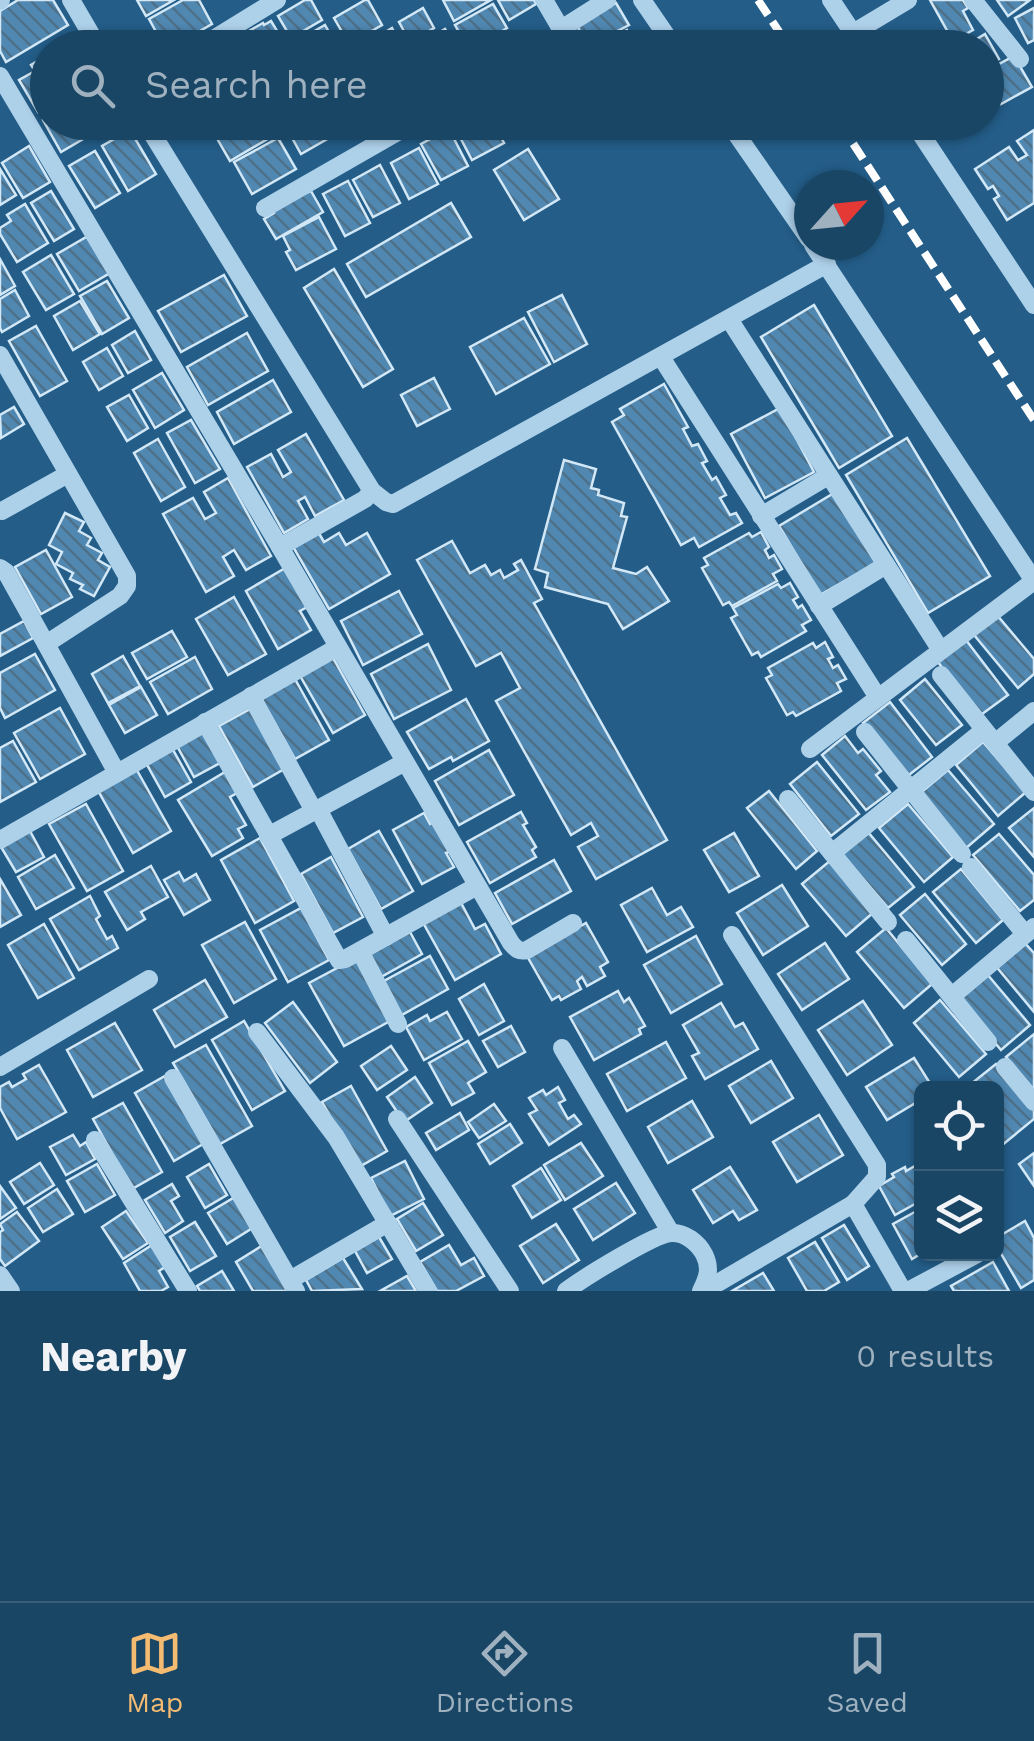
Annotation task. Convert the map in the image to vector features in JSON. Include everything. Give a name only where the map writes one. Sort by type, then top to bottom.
[{"type":"street","points":[[71,0],[89,30]]},
{"type":"street","points":[[228,30],[277,0]]},
{"type":"street","points":[[544,0],[560,29],[607,0]]},
{"type":"street","points":[[642,0],[663,30]]},
{"type":"street","points":[[831,0],[851,30]]},
{"type":"street","points":[[870,30],[908,0]]},
{"type":"street","points":[[973,0],[997,30]]},
{"type":"street","points":[[1004,39],[1020,59]]},
{"type":"street","points":[[0,76],[30,126]]},
{"type":"street","points":[[38,140],[511,942],[522,951],[572,923]]},
{"type":"street","points":[[155,140],[372,492],[394,504],[827,264]]},
{"type":"street","points":[[265,208],[384,140]]},
{"type":"street","points":[[740,140],[794,217]]},
{"type":"street","points":[[925,140],[1034,305]]},
{"type":"street","points":[[810,749],[1034,581],[824,260]]},
{"type":"street","points":[[729,319],[940,650]]},
{"type":"street","points":[[0,356],[127,576],[128,586],[120,596],[46,644]]},
{"type":"street","points":[[661,357],[877,696]]},
{"type":"street","points":[[2,510],[68,474]]},
{"type":"street","points":[[761,516],[828,476]]},
{"type":"street","points":[[280,546],[372,492]]},
{"type":"street","points":[[819,606],[886,565]]},
{"type":"street","points":[[0,568],[6,572],[118,772]]},
{"type":"street","points":[[0,840],[338,647]]},
{"type":"street","points":[[941,675],[1034,792]]},
{"type":"street","points":[[252,696],[386,936]]},
{"type":"street","points":[[832,853],[911,789],[1034,711]]},
{"type":"street","points":[[205,722],[339,960],[477,886]]},
{"type":"street","points":[[865,732],[966,860],[1030,931],[952,996]]},
{"type":"street","points":[[268,836],[405,762]]},
{"type":"street","points":[[788,799],[888,922]]},
{"type":"street","points":[[702,1291],[853,1204],[878,1177],[876,1165],[732,935]]},
{"type":"street","points":[[906,940],[988,1042]]},
{"type":"street","points":[[360,952],[398,1024]]},
{"type":"street","points":[[0,1067],[149,979]]},
{"type":"street","points":[[257,1032],[336,1138],[428,1291]]},
{"type":"street","points":[[562,1048],[672,1233]]},
{"type":"street","points":[[1005,1067],[1034,1102]]},
{"type":"street","points":[[173,1078],[293,1286],[388,1223]]},
{"type":"street","points":[[397,1119],[510,1291]]},
{"type":"street","points":[[95,1140],[188,1291]]},
{"type":"street","points":[[853,1204],[906,1291],[964,1261]]},
{"type":"street","points":[[566,1291],[672,1233],[686,1236],[699,1246],[708,1262],[702,1291]]},
{"type":"street","points":[[0,1275],[11,1291]]},
{"type":"building","points":[[18,0],[53,0],[68,25],[60,30],[30,30],[30,48],[6,62],[0,51],[0,11]]},
{"type":"building","points":[[137,0],[174,0],[146,16]]},
{"type":"building","points":[[183,0],[199,0],[212,24],[202,30],[155,30],[149,19]]},
{"type":"building","points":[[311,0],[322,20],[305,30],[286,30],[278,16]]},
{"type":"building","points":[[368,0],[382,25],[373,30],[341,30],[334,18]]},
{"type":"building","points":[[443,0],[491,0],[454,21]]},
{"type":"building","points":[[498,0],[534,0],[536,4],[509,20]]},
{"type":"building","points":[[930,0],[963,0],[968,8],[963,11],[973,30],[947,30]]},
{"type":"building","points":[[997,0],[1030,0],[1008,16]]},
{"type":"building","points":[[616,3],[629,25],[619,30],[579,30],[576,24]]},
{"type":"building","points":[[493,4],[507,28],[458,30],[455,25]]},
{"type":"building","points":[[423,8],[434,28],[403,30],[399,22]]},
{"type":"building","points":[[1034,8],[1034,40],[1028,43],[1015,18]]},
{"type":"building","points":[[271,21],[276,30],[251,30],[263,23]]},
{"type":"building","points":[[1014,56],[1032,87],[1004,102],[1004,61]]},
{"type":"building","points":[[30,74],[30,99],[19,80]]},
{"type":"building","points":[[1034,130],[1034,203],[1007,220],[994,199],[999,196],[993,186],[988,189],[975,169],[1009,147],[1018,160],[1027,155],[1017,141]]},
{"type":"building","points":[[54,140],[81,140],[61,152]]},
{"type":"building","points":[[112,140],[136,140],[156,174],[128,191],[102,146]]},
{"type":"building","points":[[218,140],[266,140],[230,161]]},
{"type":"building","points":[[279,140],[296,169],[252,194],[234,162]]},
{"type":"building","points":[[293,140],[326,140],[301,154]]},
{"type":"building","points":[[428,140],[455,140],[468,166],[441,180],[421,144]]},
{"type":"building","points":[[461,140],[502,140],[504,143],[472,160]]},
{"type":"building","points":[[29,146],[50,182],[23,198],[2,163]]},
{"type":"building","points":[[419,148],[438,184],[409,199],[391,163]]},
{"type":"building","points":[[528,149],[559,199],[524,220],[494,170]]},
{"type":"building","points":[[95,151],[120,193],[95,208],[69,166]]},
{"type":"building","points":[[380,165],[400,203],[373,217],[353,180]]},
{"type":"building","points":[[0,169],[16,195],[0,205]]},
{"type":"building","points":[[348,181],[370,223],[345,236],[323,194]]},
{"type":"building","points":[[51,191],[74,229],[54,241],[31,203]]},
{"type":"building","points":[[311,191],[323,212],[276,239],[264,219],[274,213],[271,206]]},
{"type":"building","points":[[451,203],[471,237],[366,297],[347,264]]},
{"type":"building","points":[[25,204],[48,243],[17,262],[0,228],[11,221],[7,215]]},
{"type":"building","points":[[319,217],[336,249],[296,270],[283,236]]},
{"type":"building","points":[[88,236],[110,273],[79,291],[57,254]]},
{"type":"building","points":[[51,255],[74,294],[46,310],[23,272]]},
{"type":"building","points":[[0,259],[15,286],[0,295]]},
{"type":"building","points":[[334,269],[393,369],[363,387],[304,288]]},
{"type":"building","points":[[224,275],[247,316],[181,352],[158,311]]},
{"type":"building","points":[[107,281],[129,318],[102,334],[80,296]]},
{"type":"building","points":[[15,290],[29,316],[2,332],[0,299]]},
{"type":"building","points":[[562,295],[587,344],[554,362],[528,312]]},
{"type":"building","points":[[80,301],[100,334],[73,350],[54,316]]},
{"type":"building","points":[[814,305],[892,436],[839,468],[761,337]]},
{"type":"building","points":[[524,318],[550,364],[496,394],[470,347]]},
{"type":"building","points":[[36,326],[67,381],[40,396],[9,341]]},
{"type":"building","points":[[135,331],[151,360],[128,373],[112,345]]},
{"type":"building","points":[[247,333],[268,371],[208,405],[187,367]]},
{"type":"building","points":[[107,348],[123,376],[99,390],[83,362]]},
{"type":"building","points":[[162,373],[184,410],[155,428],[133,390]]},
{"type":"building","points":[[434,378],[450,409],[417,426],[401,395]]},
{"type":"building","points":[[273,380],[291,412],[234,444],[217,412]]},
{"type":"building","points":[[664,384],[688,427],[683,429],[692,446],[698,444],[707,461],[702,463],[726,495],[720,498],[730,515],[736,513],[742,523],[699,547],[694,538],[681,545],[612,422],[624,415],[620,409]]},
{"type":"building","points":[[129,395],[148,428],[127,441],[107,407]]},
{"type":"building","points":[[14,407],[24,424],[1,438],[0,415]]},
{"type":"building","points":[[780,408],[814,472],[765,498],[731,434]]},
{"type":"building","points":[[191,420],[220,469],[195,483],[167,433]]},
{"type":"building","points":[[306,434],[344,500],[315,516],[305,497],[298,501],[308,519],[284,533],[247,467],[271,454],[283,477],[291,472],[278,450]]},
{"type":"building","points":[[907,438],[990,576],[928,613],[846,475]]},
{"type":"building","points":[[158,439],[185,487],[161,501],[134,453]]},
{"type":"building","points":[[564,460],[596,469],[591,488],[599,490],[598,495],[624,503],[621,516],[627,517],[613,568],[636,574],[647,567],[669,601],[623,629],[608,604],[545,587],[548,573],[535,569]]},
{"type":"building","points":[[228,478],[271,556],[246,570],[234,550],[223,557],[234,576],[206,592],[163,514],[193,498],[205,519],[216,513],[204,492]]},
{"type":"building","points":[[834,493],[876,563],[820,595],[779,526]]},
{"type":"building","points":[[65,513],[84,522],[79,531],[91,538],[87,545],[102,553],[98,560],[110,567],[94,596],[70,579],[73,573],[56,564],[62,552],[49,545]]},
{"type":"building","points":[[317,530],[324,542],[339,533],[346,545],[367,533],[390,574],[329,609],[292,545]]},
{"type":"building","points":[[761,532],[769,547],[765,550],[769,558],[774,555],[782,569],[773,574],[777,581],[732,606],[729,602],[723,605],[702,568],[708,565],[704,558],[749,533],[752,537]]},
{"type":"building","points":[[452,541],[470,573],[485,565],[491,575],[500,570],[504,578],[518,570],[514,564],[521,560],[542,599],[534,603],[667,840],[596,879],[578,847],[598,836],[591,823],[571,835],[496,701],[520,688],[501,653],[476,666],[417,560]]},
{"type":"building","points":[[46,550],[72,597],[41,614],[15,567]]},
{"type":"building","points":[[287,567],[309,606],[300,611],[311,630],[278,649],[246,591]]},
{"type":"building","points":[[790,583],[798,597],[793,600],[798,608],[802,605],[811,620],[802,625],[806,631],[761,657],[758,652],[752,655],[731,618],[737,615],[733,608],[778,584],[781,588]]},
{"type":"building","points":[[399,591],[422,634],[363,665],[341,621]]},
{"type":"building","points":[[234,597],[266,654],[228,675],[196,619]]},
{"type":"building","points":[[997,615],[1034,659],[1034,674],[1018,688],[974,635]]},
{"type":"building","points":[[24,621],[33,638],[0,656],[0,634]]},
{"type":"building","points":[[172,631],[187,657],[147,679],[132,653]]},
{"type":"building","points":[[966,640],[1008,695],[978,717],[938,662]]},
{"type":"building","points":[[825,642],[833,657],[828,659],[833,668],[838,665],[846,679],[837,683],[841,691],[796,716],[793,712],[787,715],[766,678],[772,675],[768,668],[813,643],[816,648]]},
{"type":"building","points":[[428,644],[451,690],[394,719],[371,674]]},
{"type":"building","points":[[35,654],[55,690],[5,718],[0,708],[0,673]]},
{"type":"building","points":[[123,656],[140,686],[108,703],[92,674]]},
{"type":"building","points":[[332,656],[365,715],[333,733],[299,674]]},
{"type":"building","points":[[195,657],[212,689],[168,714],[150,682]]},
{"type":"building","points":[[295,679],[329,740],[295,759],[261,698]]},
{"type":"building","points":[[925,679],[962,725],[936,745],[900,700]]},
{"type":"building","points":[[141,687],[157,715],[125,733],[109,705]]},
{"type":"building","points":[[466,699],[489,741],[429,769],[407,732]]},
{"type":"building","points":[[890,702],[932,757],[905,778],[863,723]]},
{"type":"building","points":[[60,708],[85,754],[40,779],[14,733]]},
{"type":"building","points":[[252,708],[286,768],[253,787],[219,726]]},
{"type":"building","points":[[204,731],[222,762],[194,777],[177,746]]},
{"type":"building","points":[[845,736],[858,753],[863,749],[881,771],[876,775],[890,792],[866,810],[822,755]]},
{"type":"building","points":[[13,741],[36,782],[0,802],[0,748]]},
{"type":"building","points":[[983,742],[1026,792],[998,816],[956,765]]},
{"type":"building","points":[[172,748],[191,782],[165,797],[146,763]]},
{"type":"building","points":[[489,750],[514,795],[459,825],[435,781]]},
{"type":"building","points":[[817,762],[859,814],[831,836],[790,784]]},
{"type":"building","points":[[134,765],[171,831],[133,853],[96,787]]},
{"type":"building","points":[[948,770],[994,824],[965,849],[919,794]]},
{"type":"building","points":[[225,772],[237,793],[230,797],[246,825],[238,829],[243,838],[212,856],[178,800]]},
{"type":"building","points":[[769,791],[817,851],[796,869],[747,808]]},
{"type":"building","points":[[86,804],[123,871],[87,891],[49,824]]},
{"type":"building","points":[[908,804],[953,857],[924,882],[879,828]]},
{"type":"building","points":[[1034,808],[1034,857],[1009,828]]},
{"type":"building","points":[[521,812],[527,823],[523,825],[536,847],[532,850],[536,857],[490,883],[467,842]]},
{"type":"building","points":[[424,813],[430,824],[435,821],[451,851],[446,853],[454,867],[422,884],[393,830]]},
{"type":"building","points":[[30,831],[44,857],[16,872],[1,847]]},
{"type":"building","points":[[379,831],[413,891],[381,909],[348,849]]},
{"type":"building","points":[[868,832],[914,887],[888,908],[842,854]]},
{"type":"building","points":[[734,833],[759,876],[729,892],[704,850]]},
{"type":"building","points":[[999,834],[1034,875],[1034,900],[1020,911],[973,855]]},
{"type":"building","points":[[260,838],[294,901],[255,923],[221,860]]},
{"type":"building","points":[[55,855],[74,888],[36,909],[18,877]]},
{"type":"building","points":[[331,857],[363,917],[333,933],[301,874]]},
{"type":"building","points":[[554,860],[571,891],[512,924],[495,893]]},
{"type":"building","points":[[831,860],[874,912],[846,936],[802,884]]},
{"type":"building","points":[[151,866],[168,897],[141,912],[145,919],[127,930],[105,892]]},
{"type":"building","points":[[961,869],[1003,920],[976,943],[933,892]]},
{"type":"building","points":[[179,872],[184,881],[196,874],[210,900],[184,915],[164,880]]},
{"type":"building","points":[[0,879],[21,915],[0,927]]},
{"type":"building","points":[[782,885],[808,926],[763,955],[737,913]]},
{"type":"building","points":[[652,888],[667,915],[681,907],[693,927],[647,952],[621,905]]},
{"type":"building","points":[[925,894],[966,944],[942,965],[900,915]]},
{"type":"building","points":[[90,896],[100,916],[96,919],[107,939],[112,936],[118,948],[79,970],[50,919]]},
{"type":"building","points":[[459,899],[475,929],[485,924],[501,954],[455,980],[421,919]]},
{"type":"building","points":[[301,908],[329,960],[288,982],[260,930]]},
{"type":"building","points":[[245,922],[276,979],[234,1003],[202,945]]},
{"type":"building","points":[[586,923],[608,962],[600,967],[605,976],[587,986],[582,977],[577,981],[581,989],[561,1000],[559,996],[552,1000],[527,956]]},
{"type":"building","points":[[44,924],[74,978],[38,998],[8,945]]},
{"type":"building","points":[[886,928],[932,984],[904,1008],[857,952]]},
{"type":"building","points":[[410,932],[422,954],[381,977],[369,955]]},
{"type":"building","points":[[696,936],[722,984],[671,1013],[644,965]]},
{"type":"building","points":[[1022,940],[1034,953],[1034,1012],[994,964]]},
{"type":"building","points":[[825,943],[849,979],[802,1010],[778,974]]},
{"type":"building","points":[[430,956],[448,989],[400,1016],[382,982]]},
{"type":"building","points":[[356,958],[390,1021],[344,1046],[309,983]]},
{"type":"building","points":[[987,974],[1030,1025],[1001,1050],[958,999]]},
{"type":"building","points":[[205,980],[227,1017],[175,1047],[154,1010]]},
{"type":"building","points":[[484,984],[504,1021],[479,1035],[459,999]]},
{"type":"building","points":[[618,991],[624,1002],[629,998],[645,1026],[639,1029],[641,1034],[594,1060],[570,1017]]},
{"type":"building","points":[[940,1000],[986,1054],[959,1077],[914,1023]]},
{"type":"building","points":[[863,1001],[892,1045],[847,1075],[818,1030]]},
{"type":"building","points":[[293,1002],[337,1062],[310,1083],[265,1023]]},
{"type":"building","points":[[721,1003],[735,1027],[743,1023],[758,1049],[705,1079],[692,1056],[699,1053],[683,1025]]},
{"type":"building","points":[[447,1012],[462,1039],[424,1060],[406,1027],[427,1015],[430,1021]]},
{"type":"building","points":[[244,1021],[285,1091],[252,1110],[212,1040]]},
{"type":"building","points":[[115,1023],[142,1070],[93,1097],[67,1050]]},
{"type":"building","points":[[511,1026],[525,1052],[498,1067],[483,1041]]},
{"type":"building","points":[[1034,1034],[1034,1090],[1006,1057]]},
{"type":"building","points":[[468,1041],[486,1072],[468,1083],[474,1093],[452,1105],[429,1063]]},
{"type":"building","points":[[666,1042],[686,1078],[627,1111],[607,1074]]},
{"type":"building","points":[[206,1045],[252,1126],[220,1144],[173,1063]]},
{"type":"building","points":[[391,1046],[407,1070],[377,1090],[361,1066]]},
{"type":"building","points":[[914,1058],[929,1081],[914,1081],[914,1104],[887,1120],[866,1087]]},
{"type":"building","points":[[771,1061],[793,1098],[751,1123],[729,1086]]},
{"type":"building","points":[[996,1064],[1034,1109],[1034,1119],[1004,1144],[1004,1081],[975,1081]]},
{"type":"building","points":[[39,1065],[66,1112],[17,1139],[0,1108],[0,1087],[9,1082],[12,1087],[26,1079],[23,1074]]},
{"type":"building","points":[[165,1076],[203,1144],[174,1161],[135,1093]]},
{"type":"building","points":[[415,1077],[432,1103],[404,1122],[387,1097]]},
{"type":"building","points":[[351,1086],[387,1151],[359,1167],[322,1102]]},
{"type":"building","points":[[558,1087],[565,1100],[559,1103],[568,1119],[574,1115],[581,1124],[549,1145],[529,1114],[537,1110],[529,1098],[543,1090],[546,1095]]},
{"type":"building","points":[[692,1101],[713,1137],[668,1163],[648,1127]]},
{"type":"building","points":[[123,1103],[162,1172],[132,1189],[93,1119]]},
{"type":"building","points":[[494,1104],[506,1121],[479,1138],[468,1122]]},
{"type":"building","points":[[460,1113],[469,1130],[436,1150],[426,1133]]},
{"type":"building","points":[[819,1115],[843,1155],[797,1182],[773,1142]]},
{"type":"building","points":[[510,1124],[522,1143],[490,1164],[478,1144]]},
{"type":"building","points":[[73,1135],[80,1146],[86,1142],[95,1159],[66,1175],[50,1147]]},
{"type":"building","points":[[581,1143],[603,1176],[565,1200],[544,1165]]},
{"type":"building","points":[[1034,1153],[1034,1186],[1019,1164]]},
{"type":"building","points":[[405,1161],[424,1199],[390,1216],[371,1178]]},
{"type":"building","points":[[40,1163],[54,1185],[24,1204],[10,1182]]},
{"type":"building","points":[[97,1164],[115,1195],[85,1212],[67,1181]]},
{"type":"building","points":[[209,1164],[227,1195],[205,1208],[187,1177]]},
{"type":"building","points":[[730,1167],[757,1210],[739,1220],[733,1211],[713,1223],[693,1190]]},
{"type":"building","points":[[905,1167],[906,1171],[914,1167],[914,1204],[895,1215],[879,1186],[894,1177],[892,1174]]},
{"type":"building","points":[[541,1168],[561,1200],[532,1218],[513,1186]]},
{"type":"building","points":[[616,1183],[635,1213],[593,1240],[574,1209]]},
{"type":"building","points":[[172,1184],[179,1196],[171,1201],[183,1221],[165,1233],[145,1200]]},
{"type":"building","points":[[0,1186],[16,1208],[0,1219]]},
{"type":"building","points":[[57,1189],[73,1214],[43,1232],[28,1208]]},
{"type":"building","points":[[235,1197],[254,1227],[227,1244],[208,1213]]},
{"type":"building","points":[[423,1203],[443,1235],[416,1251],[397,1219]]},
{"type":"building","points":[[126,1211],[148,1243],[123,1259],[102,1227]]},
{"type":"building","points":[[17,1212],[39,1241],[5,1266],[0,1259],[0,1224]]},
{"type":"building","points":[[914,1212],[912,1259],[893,1224]]},
{"type":"building","points":[[1025,1221],[1034,1238],[1034,1280],[1021,1288],[1004,1259],[1004,1233]]},
{"type":"building","points":[[195,1222],[216,1256],[190,1271],[170,1237]]},
{"type":"building","points":[[556,1224],[579,1260],[543,1283],[520,1246]]},
{"type":"building","points":[[844,1225],[869,1266],[847,1280],[822,1238]]},
{"type":"building","points":[[379,1237],[392,1259],[367,1273],[355,1251]]},
{"type":"building","points":[[815,1242],[839,1282],[824,1291],[807,1291],[788,1258]]},
{"type":"building","points":[[152,1245],[165,1267],[159,1271],[168,1287],[140,1291],[124,1263]]},
{"type":"building","points":[[263,1245],[291,1291],[253,1291],[236,1262]]},
{"type":"building","points":[[449,1245],[461,1265],[474,1258],[484,1276],[456,1291],[437,1291],[420,1262]]},
{"type":"building","points":[[343,1258],[362,1289],[312,1291],[306,1280]]},
{"type":"building","points":[[993,1262],[1009,1291],[954,1291],[951,1286]]},
{"type":"building","points":[[222,1271],[234,1291],[200,1291],[197,1286]]},
{"type":"building","points":[[763,1273],[774,1291],[732,1291]]},
{"type":"building","points":[[407,1276],[416,1291],[380,1291]]},
{"type":"railway","points":[[758,0],[778,30]]},
{"type":"railway","points":[[851,140],[1034,420]]}]
